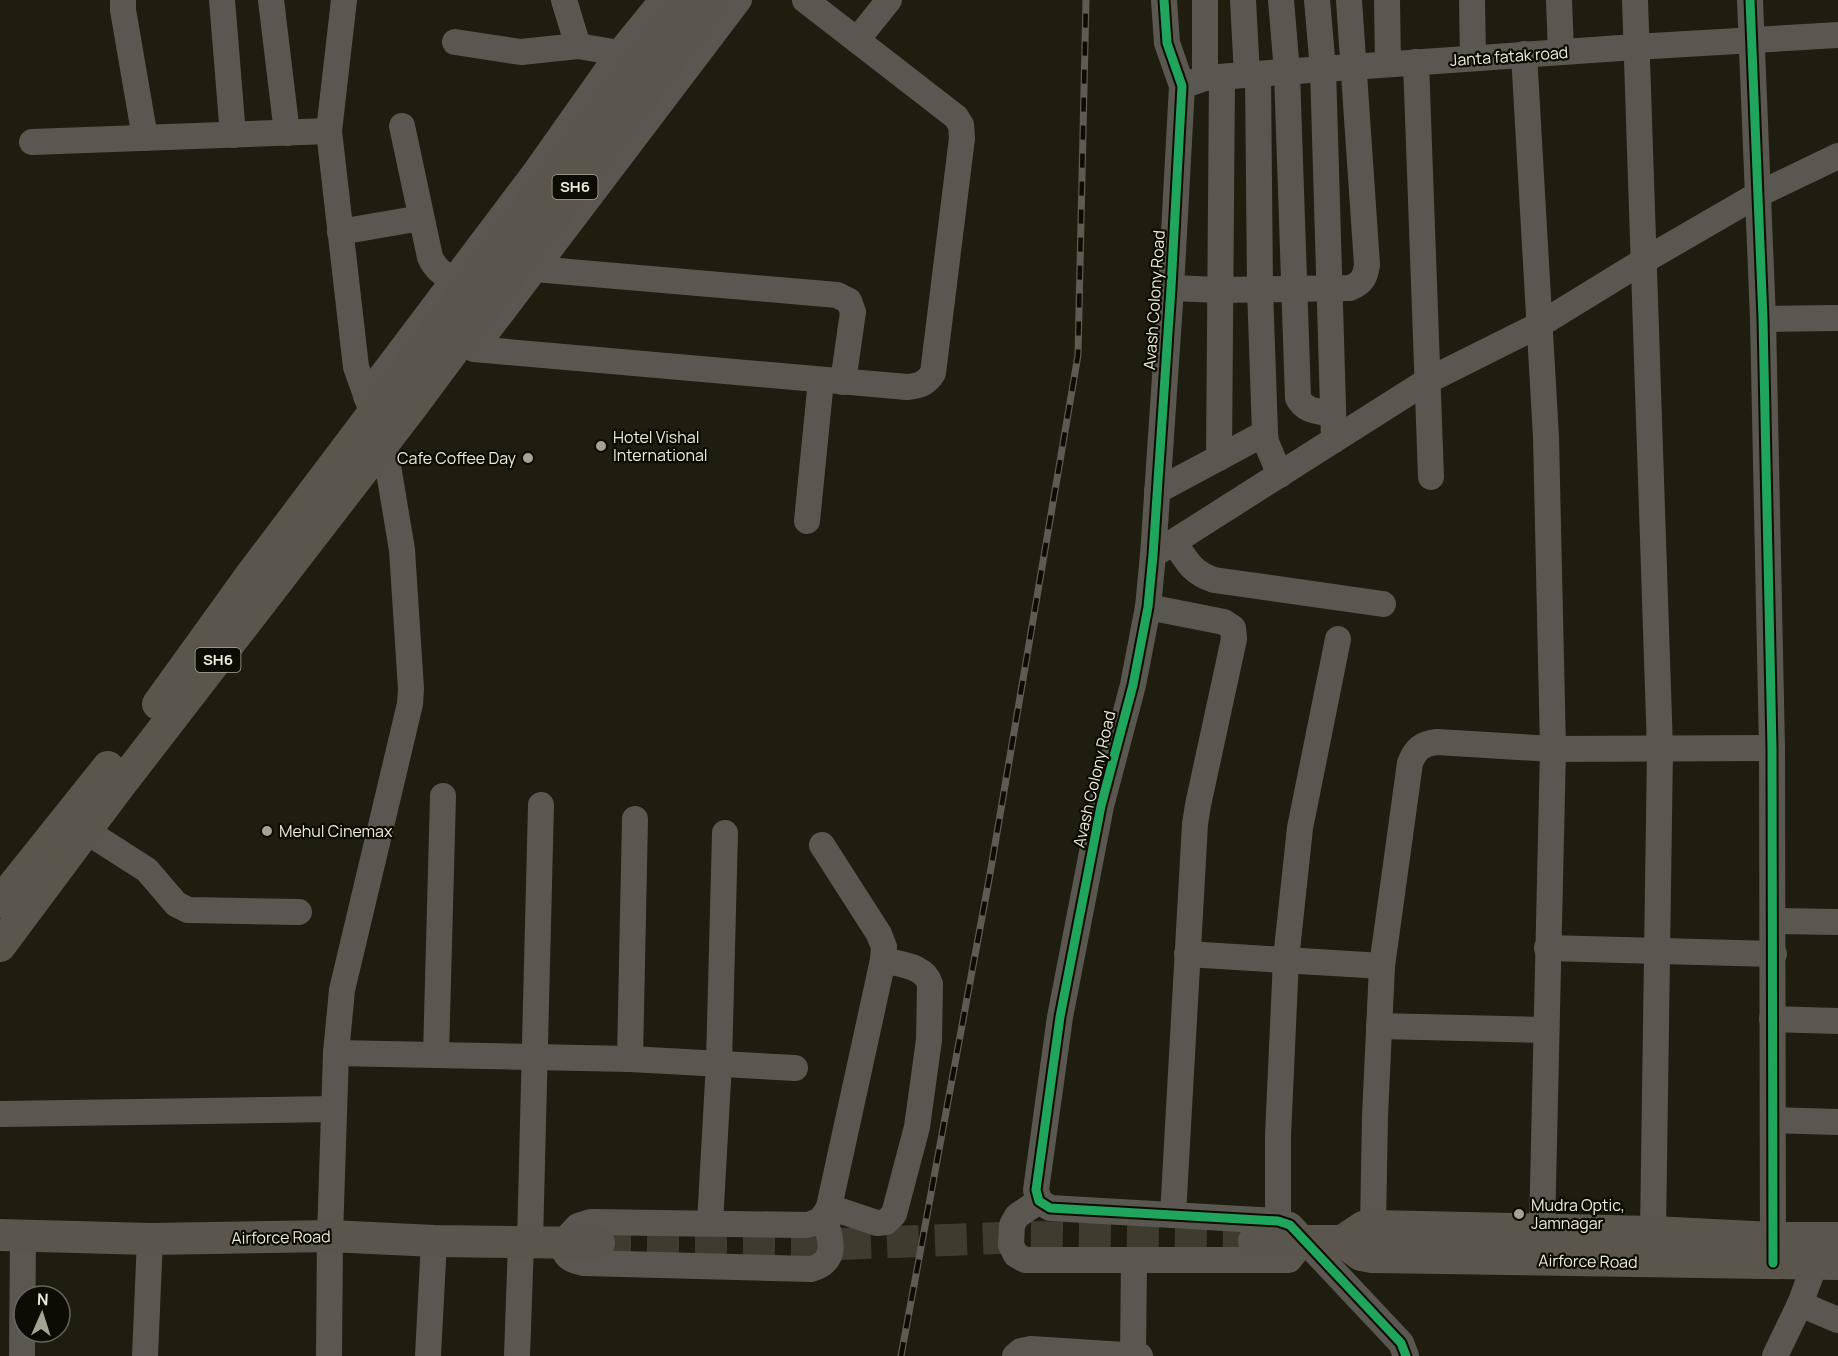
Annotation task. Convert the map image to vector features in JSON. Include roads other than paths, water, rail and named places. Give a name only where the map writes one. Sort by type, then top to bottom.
[{"type":"main road","name":"SH6","points":[[0,946],[411,408],[424,367],[685,0]]},
{"type":"main road","name":"SH6","points":[[0,902],[156,706],[248,579],[308,502],[369,405],[424,367],[714,0]]},
{"type":"main road","name":"Airforce Road","points":[[1254,1241],[1342,1241],[1363,1227],[1373,1226],[1653,1232],[1773,1251],[1827,1264]]},
{"type":"main road","name":"Airforce Road","points":[[12,1235],[150,1239],[330,1236],[434,1241],[598,1243]]},
{"type":"main road","name":"Airforce Road","points":[[1342,1241],[1362,1255],[1372,1257],[1773,1251],[1838,1238]]},
{"type":"street","points":[[123,0],[145,138]]},
{"type":"street","points":[[222,0],[234,135]]},
{"type":"street","points":[[271,0],[287,133]]},
{"type":"street","points":[[344,0],[328,131],[356,367],[369,405]]},
{"type":"street","points":[[564,0],[578,46]]},
{"type":"street","points":[[369,405],[453,280],[535,172],[619,53],[662,0]]},
{"type":"street","points":[[411,408],[424,403],[435,394],[474,348],[739,0]]},
{"type":"street","points":[[474,348],[907,387],[918,386],[928,381],[933,374],[962,138],[961,125],[956,117],[805,0]]},
{"type":"street","points":[[857,40],[889,0]]},
{"type":"street","points":[[1164,0],[1167,43],[1203,80]]},
{"type":"street","points":[[1205,0],[1203,80],[1220,290],[1219,458]]},
{"type":"street","points":[[1243,0],[1252,75],[1265,433],[1266,442],[1280,475]]},
{"type":"street","points":[[1281,0],[1287,72],[1298,398],[1302,406],[1310,410],[1333,414]]},
{"type":"street","points":[[1317,0],[1323,69],[1334,440]]},
{"type":"street","points":[[1171,288],[1220,290],[1350,288],[1360,284],[1365,276],[1367,265],[1349,0]]},
{"type":"street","points":[[1387,0],[1388,64]]},
{"type":"street","points":[[1472,0],[1473,58]]},
{"type":"street","points":[[1559,0],[1560,52]]},
{"type":"street","points":[[1635,0],[1660,749],[1653,1232]]},
{"type":"street","points":[[1750,0],[1763,319],[1772,748],[1773,1251]]},
{"type":"street","name":"Janta fatak road","points":[[1203,80],[1524,54],[1838,35]]},
{"type":"street","points":[[455,42],[521,52],[578,46],[619,53]]},
{"type":"street","points":[[1524,54],[1546,437],[1553,750],[1542,1230]]},
{"type":"street","points":[[1416,62],[1431,477]]},
{"type":"street","name":"Avash Colony Road","points":[[1039,1201],[1036,1182],[1059,1017],[1101,806],[1133,685],[1148,607],[1164,549],[1157,491],[1171,288],[1203,80]]},
{"type":"street","points":[[402,126],[433,265],[453,280]]},
{"type":"street","points":[[32,142],[328,131]]},
{"type":"street","points":[[1383,604],[1214,580],[1200,575],[1164,549],[1427,381],[1539,325],[1759,194],[1838,156]]},
{"type":"street","points":[[340,232],[421,218]]},
{"type":"street","points":[[535,269],[837,295],[849,301],[853,312],[832,381],[807,521]]},
{"type":"street","points":[[1763,319],[1838,318]]},
{"type":"street","points":[[1157,491],[1265,433]]},
{"type":"street","points":[[329,1356],[336,1053],[344,974],[410,704],[411,688],[402,550],[384,442]]},
{"type":"street","points":[[1148,607],[1224,622],[1233,628],[1234,639],[1198,805],[1187,954],[1173,1215]]},
{"type":"street","points":[[1278,1221],[1278,1136],[1286,960],[1300,828],[1338,639]]},
{"type":"street","points":[[1373,1226],[1382,966],[1410,763],[1414,752],[1424,744],[1437,742],[1553,750],[1772,748]]},
{"type":"street","points":[[436,1055],[443,796]]},
{"type":"street","points":[[517,1356],[534,1057],[541,805]]},
{"type":"street","points":[[630,1059],[635,819]]},
{"type":"street","points":[[86,831],[147,870],[176,904],[188,910],[299,912]]},
{"type":"street","points":[[710,1223],[718,1063],[725,833]]},
{"type":"street","points":[[822,845],[879,934],[884,946],[883,960],[826,1212],[831,1237],[829,1258],[823,1265],[811,1269],[584,1263],[572,1261],[564,1253],[561,1243],[578,1226],[591,1222],[807,1225],[818,1222],[826,1212]]},
{"type":"street","points":[[1773,921],[1838,922]]},
{"type":"street","points":[[1547,948],[1774,954]]},
{"type":"street","points":[[1187,954],[1382,966]]},
{"type":"street","points":[[826,1212],[886,1222],[894,1215],[914,1140],[929,1040],[930,984],[928,975],[920,969],[883,960]]},
{"type":"street","points":[[1772,1019],[1838,1021]]},
{"type":"street","points":[[1379,1026],[1545,1030]]},
{"type":"street","points":[[336,1053],[630,1059],[795,1068]]},
{"type":"street","points":[[0,1114],[334,1110]]},
{"type":"street","points":[[1773,1120],[1838,1122]]},
{"type":"street","points":[[1304,1242],[1288,1260],[1025,1260],[1016,1256],[1011,1245],[1012,1225],[1017,1216],[1039,1201],[1050,1208],[1278,1221],[1290,1225],[1401,1342],[1406,1356]]},
{"type":"street","points":[[12,1235],[22,1356]]},
{"type":"street","points":[[145,1356],[150,1239]]},
{"type":"street","points":[[428,1356],[434,1241]]},
{"type":"street","points":[[1133,1356],[1134,1260]]},
{"type":"street","points":[[1775,1356],[1800,1304],[1827,1264]]},
{"type":"street","points":[[1800,1304],[1838,1320]]},
{"type":"street","points":[[1015,1356],[1021,1351],[1031,1349],[1140,1356]]},
{"type":"tunnel","points":[[599,1243],[815,1245],[1026,1237],[1254,1241]]},
{"type":"railway","points":[[901,1356],[990,874],[1078,355],[1086,0]]},
{"type":"place","name":"Hotel Vishal International","points":[[601,446]]},
{"type":"place","name":"Cafe Coffee Day","points":[[528,458]]},
{"type":"place","name":"Mehul Cinemax","points":[[267,831]]},
{"type":"place","name":"Mudra Optic, Jamnagar","points":[[1519,1214]]}]
